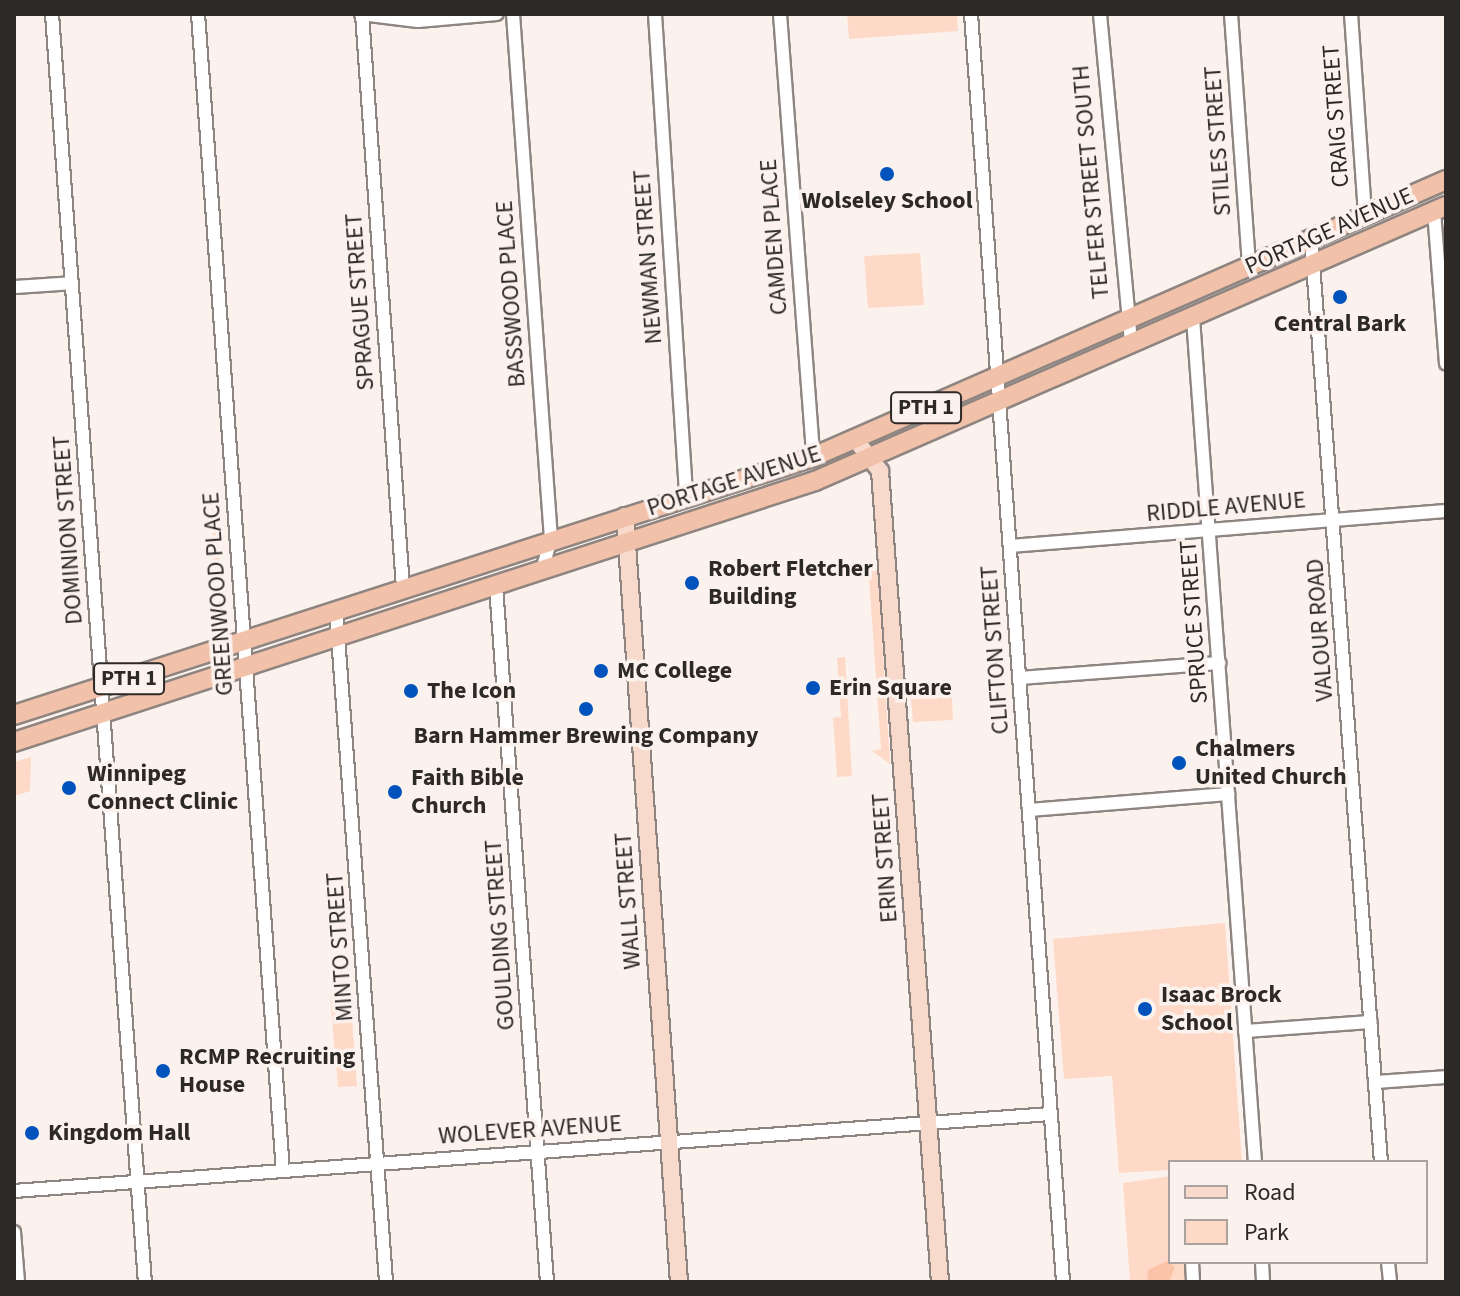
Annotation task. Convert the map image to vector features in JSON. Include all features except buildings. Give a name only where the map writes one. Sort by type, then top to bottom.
[{"type":"highway","name":"PORTAGE AVENUE","points":[[14,715],[551,539],[813,457],[1446,180]]},
{"type":"highway","name":"PORTAGE AVENUE","points":[[14,742],[815,481],[1440,209]]},
{"type":"main road","name":"ERIN STREET","points":[[855,439],[872,456],[880,471],[940,1282]]},
{"type":"main road","name":"WALL STREET","points":[[625,516],[679,1282]]},
{"type":"street","name":"DOMINION STREET","points":[[52,14],[145,1282]]},
{"type":"street","name":"GREENWOOD PLACE","points":[[198,14],[283,1171]]},
{"type":"street","points":[[361,14],[418,21],[497,14]]},
{"type":"street","name":"SPRAGUE STREET","points":[[361,14],[403,587]]},
{"type":"street","name":"BASSWOOD PLACE","points":[[513,14],[551,539],[542,570]]},
{"type":"street","name":"NEWMAN STREET","points":[[655,14],[686,496]]},
{"type":"street","name":"CAMDEN PLACE","points":[[780,14],[813,457]]},
{"type":"street","name":"CLIFTON STREET","points":[[971,14],[1063,1282]]},
{"type":"street","name":"TELFER STREET SOUTH","points":[[1100,14],[1125,320],[1131,345]]},
{"type":"street","name":"STILES STREET","points":[[1231,14],[1249,265]]},
{"type":"street","name":"CRAIG STREET","points":[[1351,14],[1365,215]]},
{"type":"street","points":[[1440,209],[1446,364]]},
{"type":"street","name":"VALOUR ROAD","points":[[1311,238],[1316,262],[1381,1160]]},
{"type":"street","points":[[14,287],[72,283]]},
{"type":"street","name":"SPRUCE STREET","points":[[1193,318],[1255,1160]]},
{"type":"street","name":"RIDDLE AVENUE","points":[[1010,546],[1446,511]]},
{"type":"street","name":"GOULDING STREET","points":[[496,586],[547,1282]]},
{"type":"street","name":"MINTO STREET","points":[[336,610],[386,1282]]},
{"type":"street","points":[[1019,678],[1219,663]]},
{"type":"street","points":[[1029,810],[1228,794]]},
{"type":"street","points":[[1245,1031],[1371,1022]]},
{"type":"street","points":[[1375,1082],[1446,1077]]},
{"type":"street","name":"WOLEVER AVENUE","points":[[14,1191],[1050,1114]]},
{"type":"street","points":[[14,1232],[18,1282]]},
{"type":"green space","points":[[847,14],[957,14],[958,31],[849,39]]},
{"type":"green space","points":[[920,253],[924,305],[868,308],[864,256]]},
{"type":"green space","points":[[212,503],[220,563],[210,566],[214,557]]},
{"type":"green space","points":[[872,568],[878,571],[890,764],[872,751],[881,749],[869,578],[859,578],[859,572]]},
{"type":"green space","points":[[845,657],[852,776],[837,777],[833,718],[841,717],[837,658]]},
{"type":"green space","points":[[952,697],[953,720],[913,722],[911,699]]},
{"type":"green space","points":[[31,757],[30,791],[14,796],[14,762]]},
{"type":"green space","points":[[1225,923],[1242,1160],[1168,1160],[1168,1170],[1119,1173],[1112,1076],[1064,1079],[1053,939]]},
{"type":"green space","points":[[350,994],[357,1086],[338,1087],[330,996]]},
{"type":"green space","points":[[1168,1176],[1168,1264],[1187,1264],[1188,1282],[1130,1282],[1123,1183]]},
{"type":"shaded area","points":[[1167,1261],[1175,1267],[1169,1282],[1147,1282],[1148,1270]]},
{"type":"place","name":"Wolseley School","points":[[887,174]]},
{"type":"place","name":"Central Bark","points":[[1340,297]]},
{"type":"place","name":"Robert Fletcher Building","points":[[692,583]]},
{"type":"place","name":"MC College","points":[[601,671]]},
{"type":"place","name":"Erin Square","points":[[813,688]]},
{"type":"place","name":"The Icon","points":[[411,691]]},
{"type":"place","name":"Barn Hammer Brewing Company","points":[[586,709]]},
{"type":"place","name":"Chalmers United Church","points":[[1179,763]]},
{"type":"place","name":"Winnipeg Connect Clinic","points":[[69,788]]},
{"type":"place","name":"Faith Bible Church","points":[[395,792]]},
{"type":"place","name":"Isaac Brock School","points":[[1145,1009]]},
{"type":"place","name":"RCMP Recruiting House","points":[[163,1071]]},
{"type":"place","name":"Kingdom Hall","points":[[32,1133]]}]
